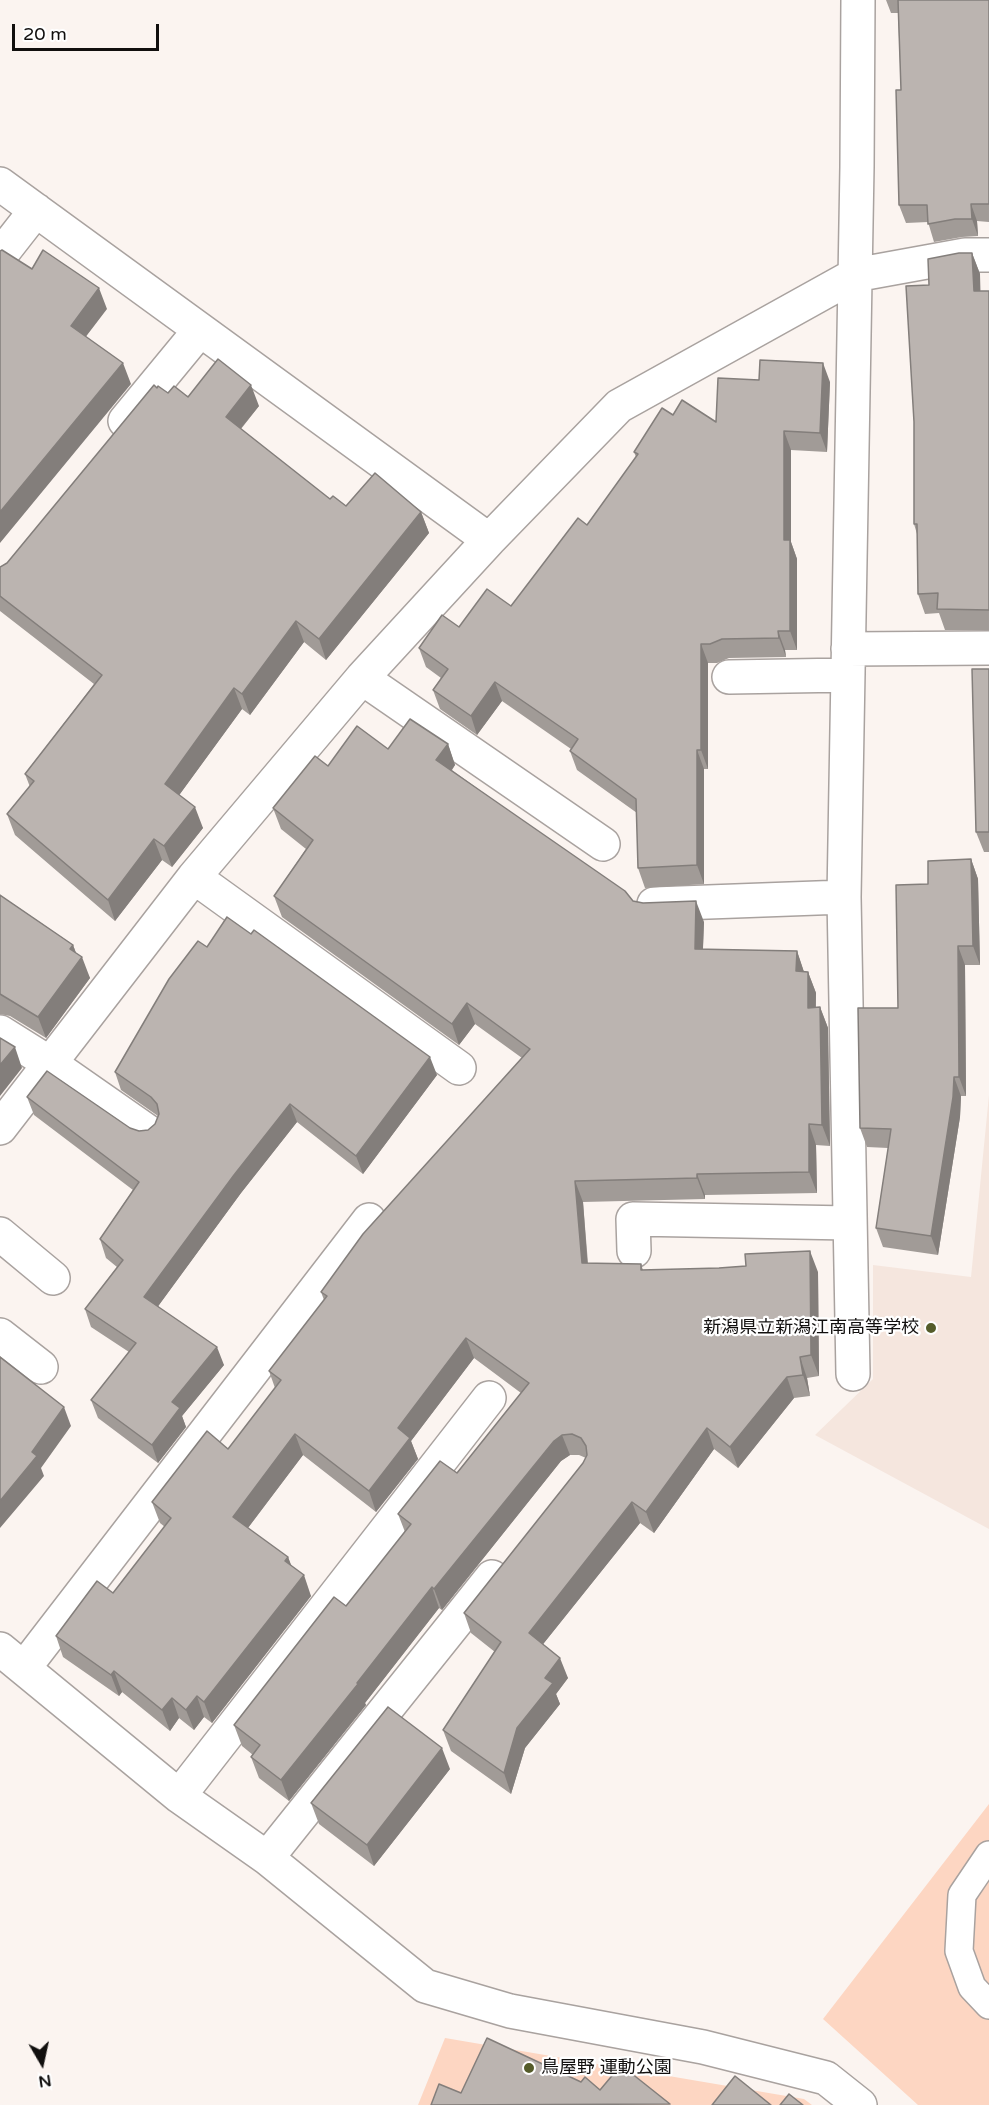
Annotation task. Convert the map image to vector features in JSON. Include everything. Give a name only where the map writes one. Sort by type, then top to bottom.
[{"type":"street","points":[[853,1374],[844,897],[858,0]]},
{"type":"street","points":[[0,184],[489,540]]},
{"type":"street","points":[[0,256],[36,210]]},
{"type":"street","points":[[0,1128],[194,877],[362,678],[489,540],[619,406],[855,275],[964,255],[989,255]]},
{"type":"street","points":[[104,447],[200,330]]},
{"type":"street","points":[[729,677],[989,648]]},
{"type":"street","points":[[362,678],[603,844]]},
{"type":"street","points":[[194,877],[459,1068]]},
{"type":"street","points":[[650,904],[844,897]]},
{"type":"street","points":[[0,1032],[51,1064],[147,1131]]},
{"type":"street","points":[[634,1251],[633,1219],[849,1223]]},
{"type":"street","points":[[369,1220],[12,1658],[179,1796],[267,1858],[425,1986],[510,2011],[703,2047],[826,2078],[860,2105]]},
{"type":"street","points":[[0,1234],[53,1278]]},
{"type":"street","points":[[0,1335],[41,1366]]},
{"type":"street","points":[[179,1796],[489,1398]]},
{"type":"street","points":[[267,1858],[510,1556]]},
{"type":"lane","points":[[989,1855],[962,1896],[959,1952],[972,1988],[989,2005]]},
{"type":"shaded area","name":"新潟県立新潟江南高等学校","points":[[989,1095],[989,1529],[815,1435],[873,1379],[873,1265],[971,1277]]},
{"type":"shaded area","points":[[989,1804],[989,2105],[918,2105],[823,2019]]},
{"type":"shaded area","name":"鳥屋野 運動公園","points":[[445,2038],[804,2099],[812,2105],[418,2105]]},
{"type":"building","points":[[898,0],[989,0],[989,204],[971,204],[972,219],[955,219],[928,224],[927,205],[899,205],[896,90],[901,90]]},
{"type":"building","points":[[2,250],[32,269],[43,250],[99,288],[71,326],[123,363],[0,512],[0,251]]},
{"type":"building","points":[[972,253],[974,291],[989,291],[989,610],[937,609],[938,593],[918,594],[917,524],[914,524],[914,422],[906,286],[929,285],[928,259]]},
{"type":"building","points":[[218,359],[251,385],[226,417],[330,499],[333,496],[346,506],[375,473],[421,512],[319,639],[296,621],[242,694],[234,688],[165,784],[195,807],[164,846],[154,839],[108,900],[7,814],[34,781],[25,774],[102,675],[0,596],[0,567],[7,563],[154,385],[168,393],[174,386],[188,397]]},
{"type":"building","points":[[760,360],[823,363],[820,433],[784,431],[784,540],[790,540],[790,631],[778,631],[779,638],[722,639],[710,644],[701,644],[701,750],[697,750],[697,865],[638,868],[636,799],[570,751],[578,739],[495,682],[471,716],[433,690],[448,669],[419,648],[442,615],[459,627],[487,589],[511,606],[578,518],[587,525],[638,454],[634,452],[662,408],[673,415],[682,400],[716,422],[718,378],[759,380]]},
{"type":"building","points":[[972,669],[989,669],[989,832],[976,832]]},
{"type":"building","points":[[410,719],[448,744],[436,760],[625,891],[633,901],[643,903],[696,901],[695,949],[797,951],[796,971],[808,972],[808,1008],[820,1007],[822,1125],[809,1124],[809,1172],[697,1174],[697,1178],[575,1181],[582,1263],[641,1264],[641,1270],[719,1268],[746,1266],[745,1254],[810,1251],[811,1355],[800,1357],[803,1375],[787,1377],[730,1447],[707,1428],[646,1512],[632,1502],[529,1633],[560,1658],[545,1678],[553,1683],[517,1728],[504,1773],[443,1730],[501,1642],[464,1613],[583,1463],[587,1455],[586,1446],[581,1438],[572,1434],[562,1435],[554,1441],[434,1589],[432,1587],[281,1780],[251,1757],[260,1745],[234,1725],[334,1597],[346,1606],[411,1524],[398,1514],[440,1461],[457,1473],[529,1383],[466,1338],[398,1428],[410,1438],[369,1491],[295,1434],[233,1517],[288,1557],[285,1561],[304,1575],[204,1702],[197,1696],[186,1710],[172,1698],[162,1710],[114,1671],[111,1675],[56,1636],[97,1581],[113,1593],[171,1518],[152,1502],[207,1431],[228,1449],[281,1380],[269,1371],[327,1296],[321,1292],[363,1234],[530,1049],[467,1003],[452,1024],[274,896],[313,840],[273,808],[315,756],[328,766],[357,726],[388,749]]},
{"type":"building","points":[[971,859],[973,946],[958,946],[959,1077],[954,1077],[953,1097],[931,1236],[876,1228],[891,1129],[860,1128],[858,1008],[898,1008],[896,885],[928,884],[928,861]]},
{"type":"building","points":[[0,895],[73,945],[70,949],[82,957],[38,1017],[0,994]]},
{"type":"building","points":[[227,917],[251,934],[254,930],[430,1057],[356,1156],[290,1104],[234,1175],[144,1297],[217,1347],[172,1402],[180,1408],[152,1445],[91,1400],[136,1343],[85,1309],[123,1260],[100,1239],[139,1182],[27,1097],[47,1071],[130,1128],[139,1131],[148,1130],[155,1124],[159,1114],[157,1104],[151,1097],[115,1072],[169,979],[198,941],[207,947]]},
{"type":"building","points":[[0,1038],[15,1047],[0,1065]]},
{"type":"building","points":[[0,1357],[64,1407],[32,1452],[37,1456],[0,1501]]},
{"type":"building","points":[[388,1707],[442,1748],[367,1845],[311,1803]]},
{"type":"building","points":[[487,2038],[581,2082],[585,2077],[600,2090],[621,2065],[670,2104],[431,2105],[439,2084],[461,2093]]},
{"type":"building","points":[[735,2076],[771,2105],[712,2105]]},
{"type":"building","points":[[789,2094],[803,2105],[780,2105]]},
{"type":"place","name":"新潟県立新潟江南高等学校","points":[[931,1328]]},
{"type":"place","name":"鳥屋野 運動公園","points":[[529,2068]]}]
